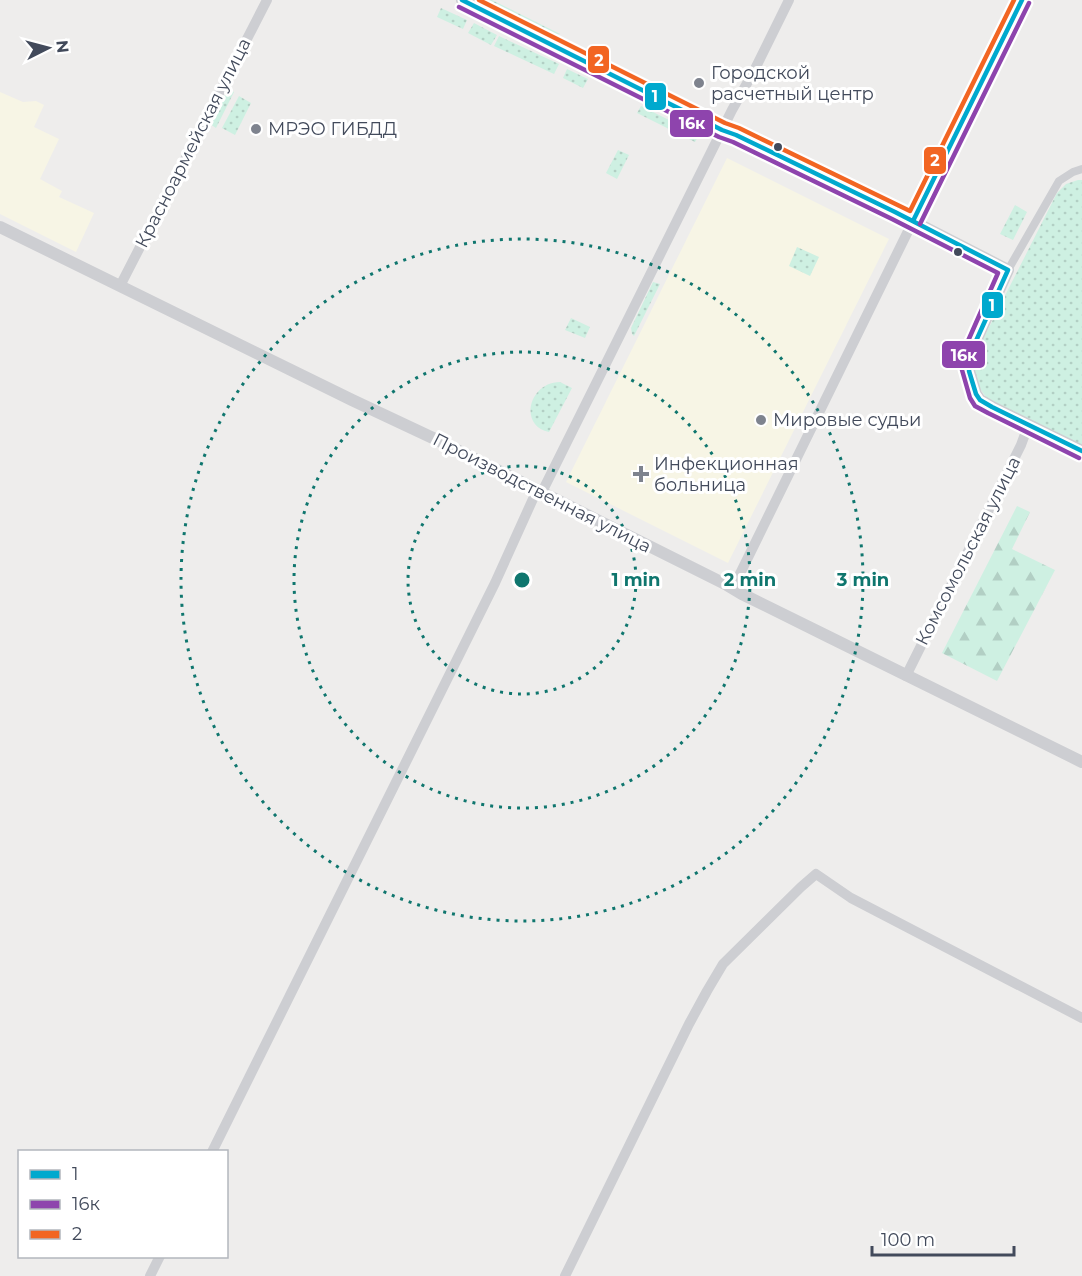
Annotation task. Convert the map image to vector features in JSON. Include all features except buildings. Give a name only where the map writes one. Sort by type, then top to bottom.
[{"type":"street","name":"Красноармейская улица","points":[[120,286],[267,0]]},
{"type":"street","points":[[462,0],[722,130],[913,221],[1008,270]]},
{"type":"street","points":[[213,1150],[539,491],[789,0]]},
{"type":"street","points":[[733,588],[1022,0]]},
{"type":"street","points":[[1082,169],[1073,172],[1059,182],[1008,270],[971,352],[969,371],[980,400],[1082,451]]},
{"type":"street","name":"Производственная улица","points":[[0,226],[539,491],[1082,762]]},
{"type":"street","name":"Комсомольская улица","points":[[906,676],[1021,445],[1028,426]]},
{"type":"street","points":[[565,1276],[689,1024],[723,964],[816,874],[851,898],[1082,1018]]},
{"type":"street","points":[[150,1276],[159,1258]]},
{"type":"shaded area","points":[[0,92],[23,102],[36,101],[44,105],[34,127],[59,139],[40,179],[62,191],[59,197],[94,213],[76,252],[0,214]]},
{"type":"shaded area","points":[[727,158],[889,239],[728,563],[566,482]]},
{"type":"green space","points":[[487,0],[492,0],[560,34],[554,36],[491,5]]},
{"type":"green space","points":[[441,8],[467,20],[463,29],[437,17]]},
{"type":"green space","points":[[480,16],[561,57],[561,59],[476,19]]},
{"type":"green space","points":[[474,23],[497,35],[491,45],[468,33]]},
{"type":"green space","points":[[499,36],[559,64],[554,74],[494,46]]},
{"type":"green space","points":[[569,61],[637,95],[635,97],[567,63]]},
{"type":"green space","points":[[567,69],[588,79],[583,88],[563,78]]},
{"type":"green space","points":[[228,89],[234,92],[216,128],[210,124]]},
{"type":"green space","points":[[239,96],[251,103],[235,135],[222,128]]},
{"type":"green space","points":[[645,97],[703,126],[701,131],[641,100]]},
{"type":"green space","points":[[641,106],[699,135],[695,142],[637,113]]},
{"type":"green space","points":[[734,142],[841,194],[839,198],[732,145]]},
{"type":"green space","points":[[618,150],[629,155],[617,179],[606,173]]},
{"type":"green space","points":[[1082,180],[1082,447],[987,398],[976,381],[975,371],[977,351],[1057,193],[1066,184]]},
{"type":"green space","points":[[1015,205],[1027,212],[1013,240],[1000,234]]},
{"type":"green space","points":[[797,247],[819,257],[810,276],[789,266]]},
{"type":"green space","points":[[653,282],[660,284],[634,336],[631,328]]},
{"type":"green space","points":[[571,318],[590,327],[585,338],[565,330]]},
{"type":"green space","points":[[560,382],[572,388],[549,432],[539,428],[533,422],[531,405],[541,389],[549,384]]},
{"type":"green space","points":[[1017,506],[1030,512],[1012,549],[1055,570],[997,681],[942,653]]},
{"type":"transit line","name":"1","points":[[462,0],[722,130],[895,212],[1008,270],[971,352],[969,371],[976,394],[980,400],[992,407],[1082,451]]},
{"type":"transit line","name":"2","points":[[479,0],[725,123],[910,211],[1014,0]]},
{"type":"transit line","name":"1","points":[[913,221],[1022,0]]},
{"type":"transit line","name":"16к","points":[[920,224],[1029,3]]},
{"type":"transit line","name":"16к","points":[[459,7],[998,273],[964,350],[962,370],[970,398],[975,406],[1079,458]]},
{"type":"place","name":"Городской расчетный центр","points":[[699,83]]},
{"type":"place","name":"МРЭО ГИБДД","points":[[256,129]]},
{"type":"place","name":"Мировые судьи","points":[[761,420]]},
{"type":"place","name":"Инфекционная больница","points":[[641,474]]}]
